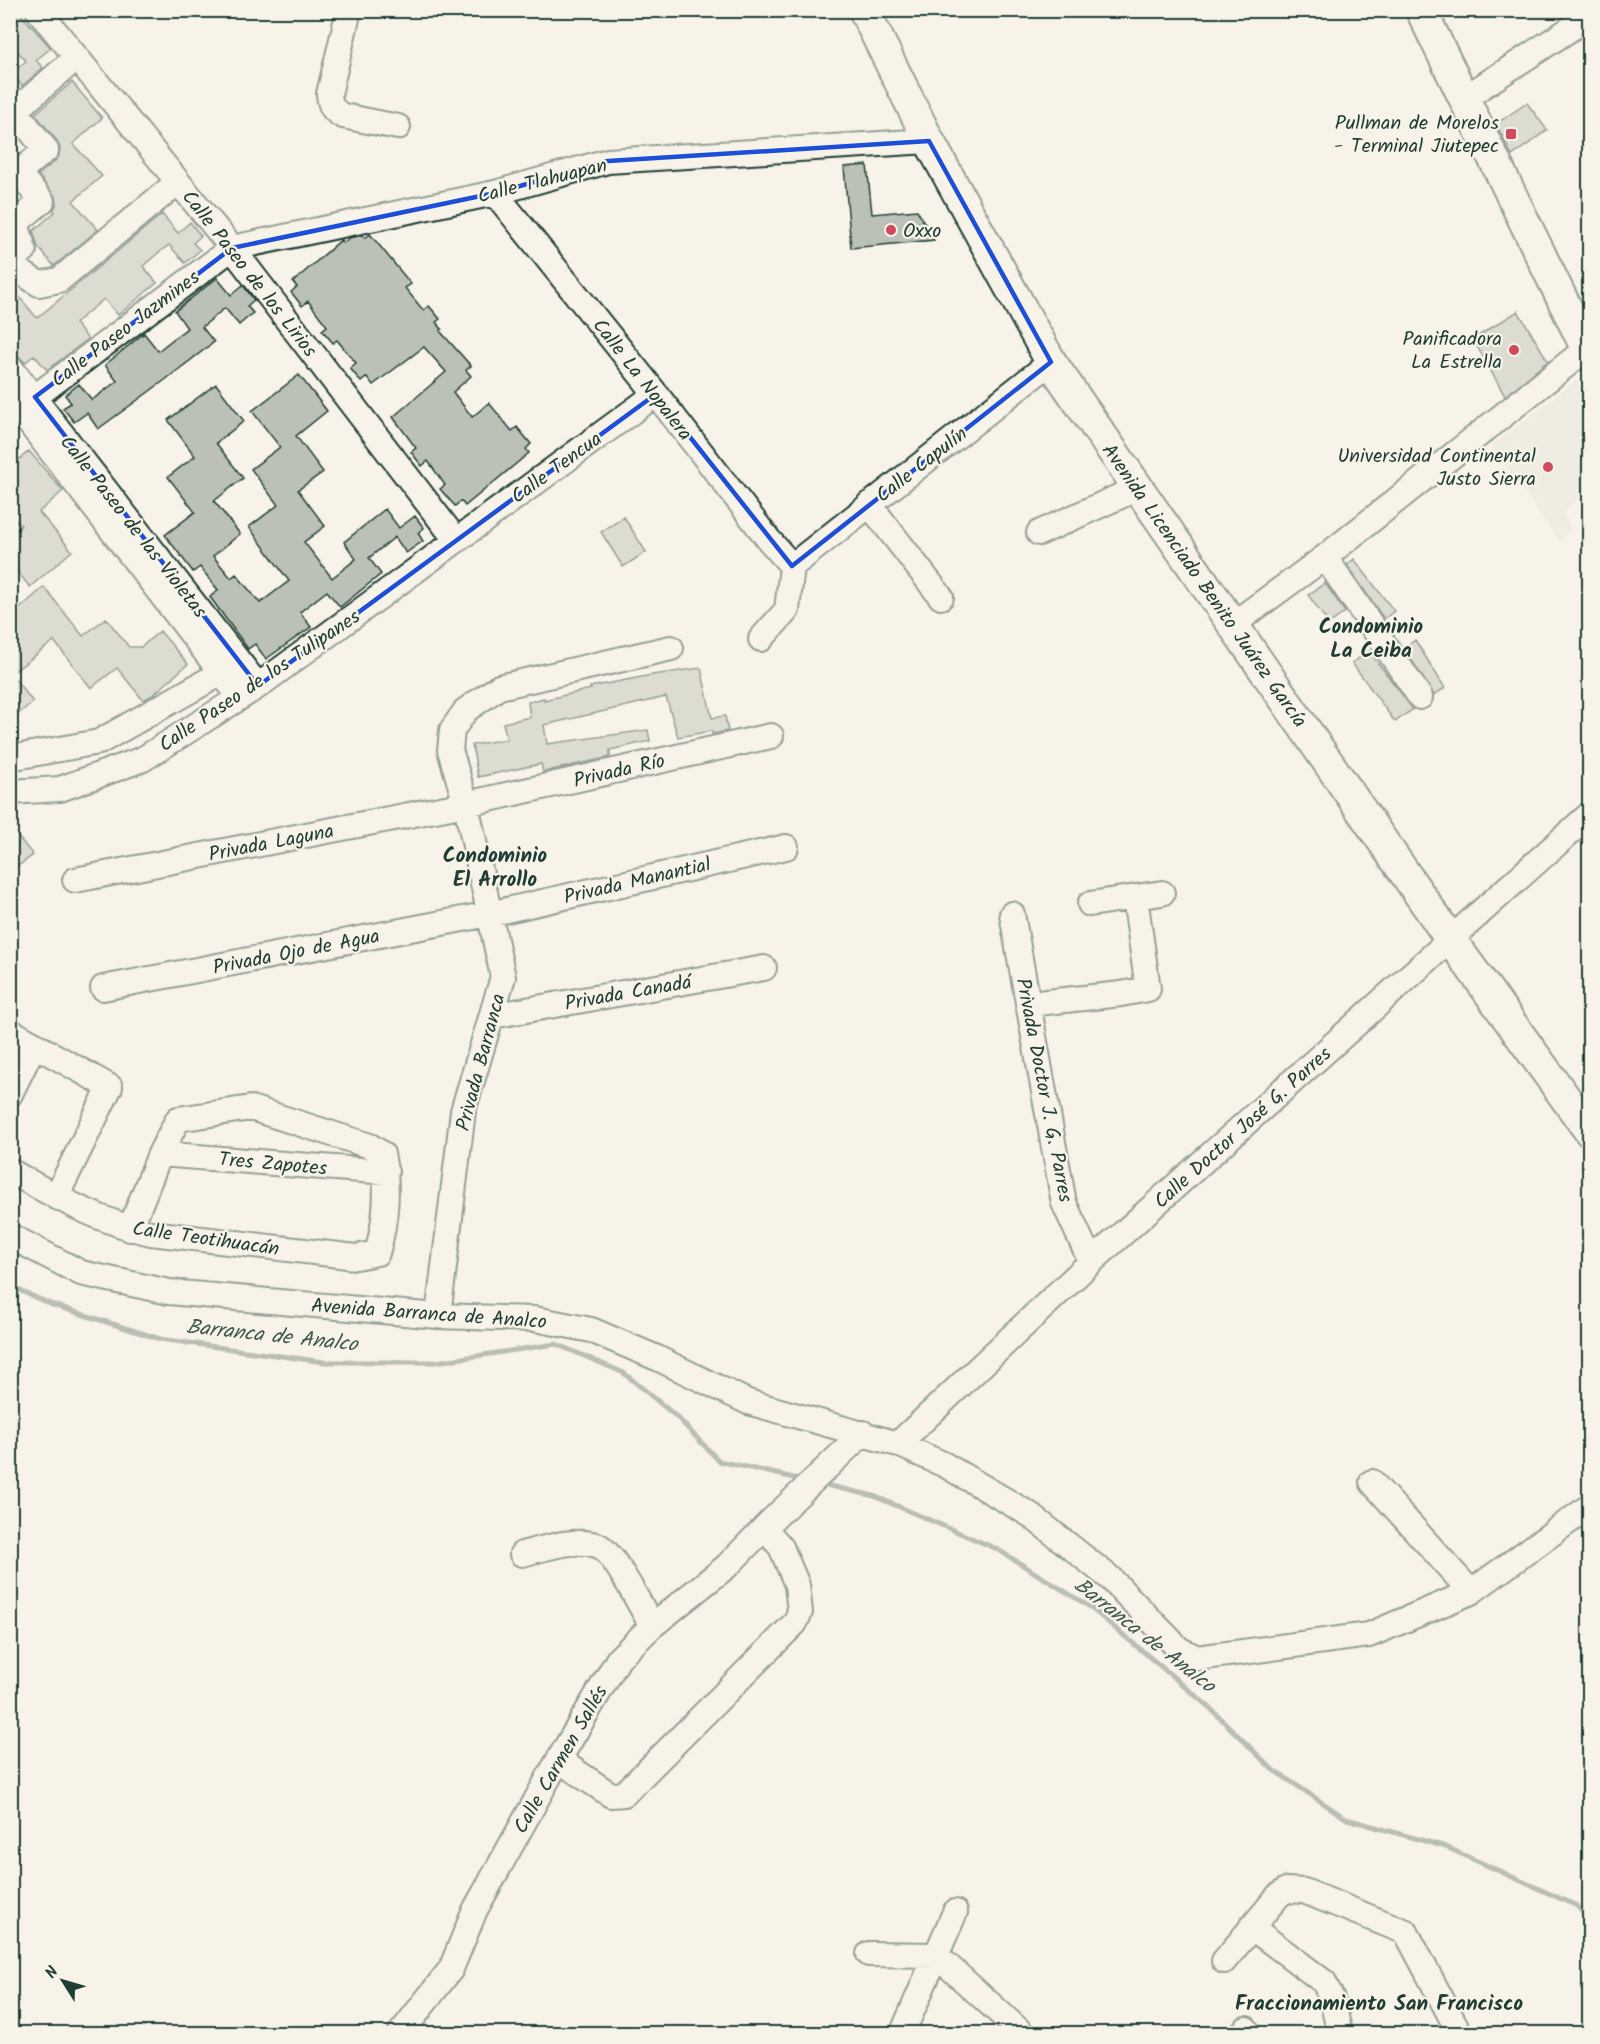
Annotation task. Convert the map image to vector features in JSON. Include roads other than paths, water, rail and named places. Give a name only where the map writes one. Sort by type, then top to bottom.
[{"type":"main road","name":"Avenida Licenciado Benito Juárez García","points":[[864,10],[929,141],[1052,362],[1451,940],[1590,1132]]},
{"type":"main road","points":[[1421,10],[1462,99],[1588,350]]},
{"type":"street","name":"Calle Paseo de los Lirios","points":[[38,10],[232,248],[456,540]]},
{"type":"street","points":[[349,10],[329,94],[330,105],[343,116],[398,127]]},
{"type":"street","points":[[1462,99],[1590,16]]},
{"type":"street","points":[[10,261],[24,250],[16,223],[42,201],[18,173],[46,150],[15,111],[76,58]]},
{"type":"street","name":"Calle Tlahuapan","points":[[232,248],[495,194],[608,161],[929,141]]},
{"type":"street","points":[[10,265],[39,284],[58,280],[178,182]]},
{"type":"street","name":"Calle La Nopalera","points":[[495,194],[792,566]]},
{"type":"street","name":"Calle Paseo Jazmines","points":[[22,401],[232,248]]},
{"type":"street","points":[[1232,625],[1325,557],[1588,350]]},
{"type":"street","name":"Calle Capulín","points":[[792,566],[1052,362]]},
{"type":"street","name":"Calle Paseo de las Violetas","points":[[10,367],[22,401],[249,691]]},
{"type":"street","name":"Calle Tencua","points":[[456,540],[656,393]]},
{"type":"street","points":[[1039,533],[1138,488]]},
{"type":"street","points":[[870,504],[941,597]]},
{"type":"street","name":"Calle Paseo de los Tulipanes","points":[[10,792],[60,789],[143,759],[249,691],[456,540]]},
{"type":"street","points":[[1325,557],[1419,697]]},
{"type":"street","points":[[761,639],[787,610],[792,566]]},
{"type":"street","name":"Privada Barranca","points":[[438,1316],[463,1111],[503,977],[466,804],[450,750],[452,730],[466,710],[499,687],[671,648]]},
{"type":"street","name":"Calle Paseo de los Tulipanes","points":[[10,758],[99,742],[230,667]]},
{"type":"street","name":"Privada Río","points":[[466,804],[771,736]]},
{"type":"street","name":"Privada Laguna","points":[[75,880],[466,804]]},
{"type":"street","name":"Calle Doctor José G. Parres","points":[[898,1444],[1091,1262],[1590,814]]},
{"type":"street","name":"Privada Manantial","points":[[489,914],[786,847]]},
{"type":"street","points":[[1090,904],[1162,893]]},
{"type":"street","points":[[1028,1004],[1148,989],[1135,897]]},
{"type":"street","name":"Privada Ojo de Agua","points":[[103,988],[489,914]]},
{"type":"street","name":"Privada Doctor J. G. Parres","points":[[1012,914],[1064,1203],[1091,1262]]},
{"type":"street","name":"Privada Canadá","points":[[492,1016],[764,968]]},
{"type":"street","points":[[10,1031],[110,1087],[56,1197]]},
{"type":"street","points":[[10,1094],[34,1044]]},
{"type":"street","points":[[130,1229],[160,1154],[178,1119],[251,1108],[370,1146],[382,1154],[386,1172]]},
{"type":"street","name":"Tres Zapotes","points":[[160,1154],[386,1172]]},
{"type":"street","name":"Calle Teotihuacán","points":[[10,1172],[56,1197],[130,1229],[356,1257],[377,1253],[383,1234],[386,1172]]},
{"type":"street","name":"Avenida Barranca de Analco","points":[[10,1236],[81,1273],[170,1292],[438,1316],[535,1319],[591,1330],[657,1358],[748,1402],[854,1441],[898,1444],[945,1465],[1029,1514],[1110,1578],[1179,1649],[1197,1658],[1369,1635],[1471,1592]]},
{"type":"street","name":"Calle Carmen Sallés","points":[[400,2034],[451,1969],[475,1910],[557,1762],[619,1658],[652,1626],[727,1566],[854,1441]]},
{"type":"street","points":[[1372,1482],[1471,1592],[1590,1506]]},
{"type":"street","points":[[557,1762],[572,1769],[611,1796],[624,1794],[795,1623],[800,1612],[797,1585],[781,1547],[767,1525]]},
{"type":"street","points":[[522,1554],[569,1543],[598,1545],[612,1557],[652,1626]]},
{"type":"street","points":[[1224,1961],[1278,1896],[1286,1890],[1304,1891],[1406,1932],[1460,2034]]},
{"type":"street","points":[[902,2034],[955,1912]]},
{"type":"street","points":[[1251,1926],[1324,1982],[1332,1999],[1340,2034]]},
{"type":"street","points":[[869,1954],[936,1955],[1023,2034]]},
{"type":"waterway","name":"Barranca de Analco","points":[[10,1286],[50,1304],[160,1339],[324,1362],[436,1362],[556,1344],[624,1373],[678,1418],[719,1461],[803,1480]]},
{"type":"waterway","name":"Barranca de Analco","points":[[821,1484],[874,1496],[997,1549],[1090,1607],[1209,1707],[1272,1769],[1347,1819],[1446,1847],[1577,1906],[1590,1921]]},
{"type":"place","name":"Pullman de Morelos - Terminal Jiutepec","points":[[1511,134]]},
{"type":"place","name":"Oxxo","points":[[891,230]]},
{"type":"place","name":"Panificadora La Estrella","points":[[1514,350]]},
{"type":"place","name":"Universidad Continental Justo Sierra","points":[[1548,467]]},
{"type":"district","name":"Condominio La Ceiba","points":[[1371,638]]},
{"type":"district","name":"Condominio El Arrollo","points":[[495,867]]},
{"type":"district","name":"Fraccionamiento San Francisco","points":[[1379,2003]]}]
